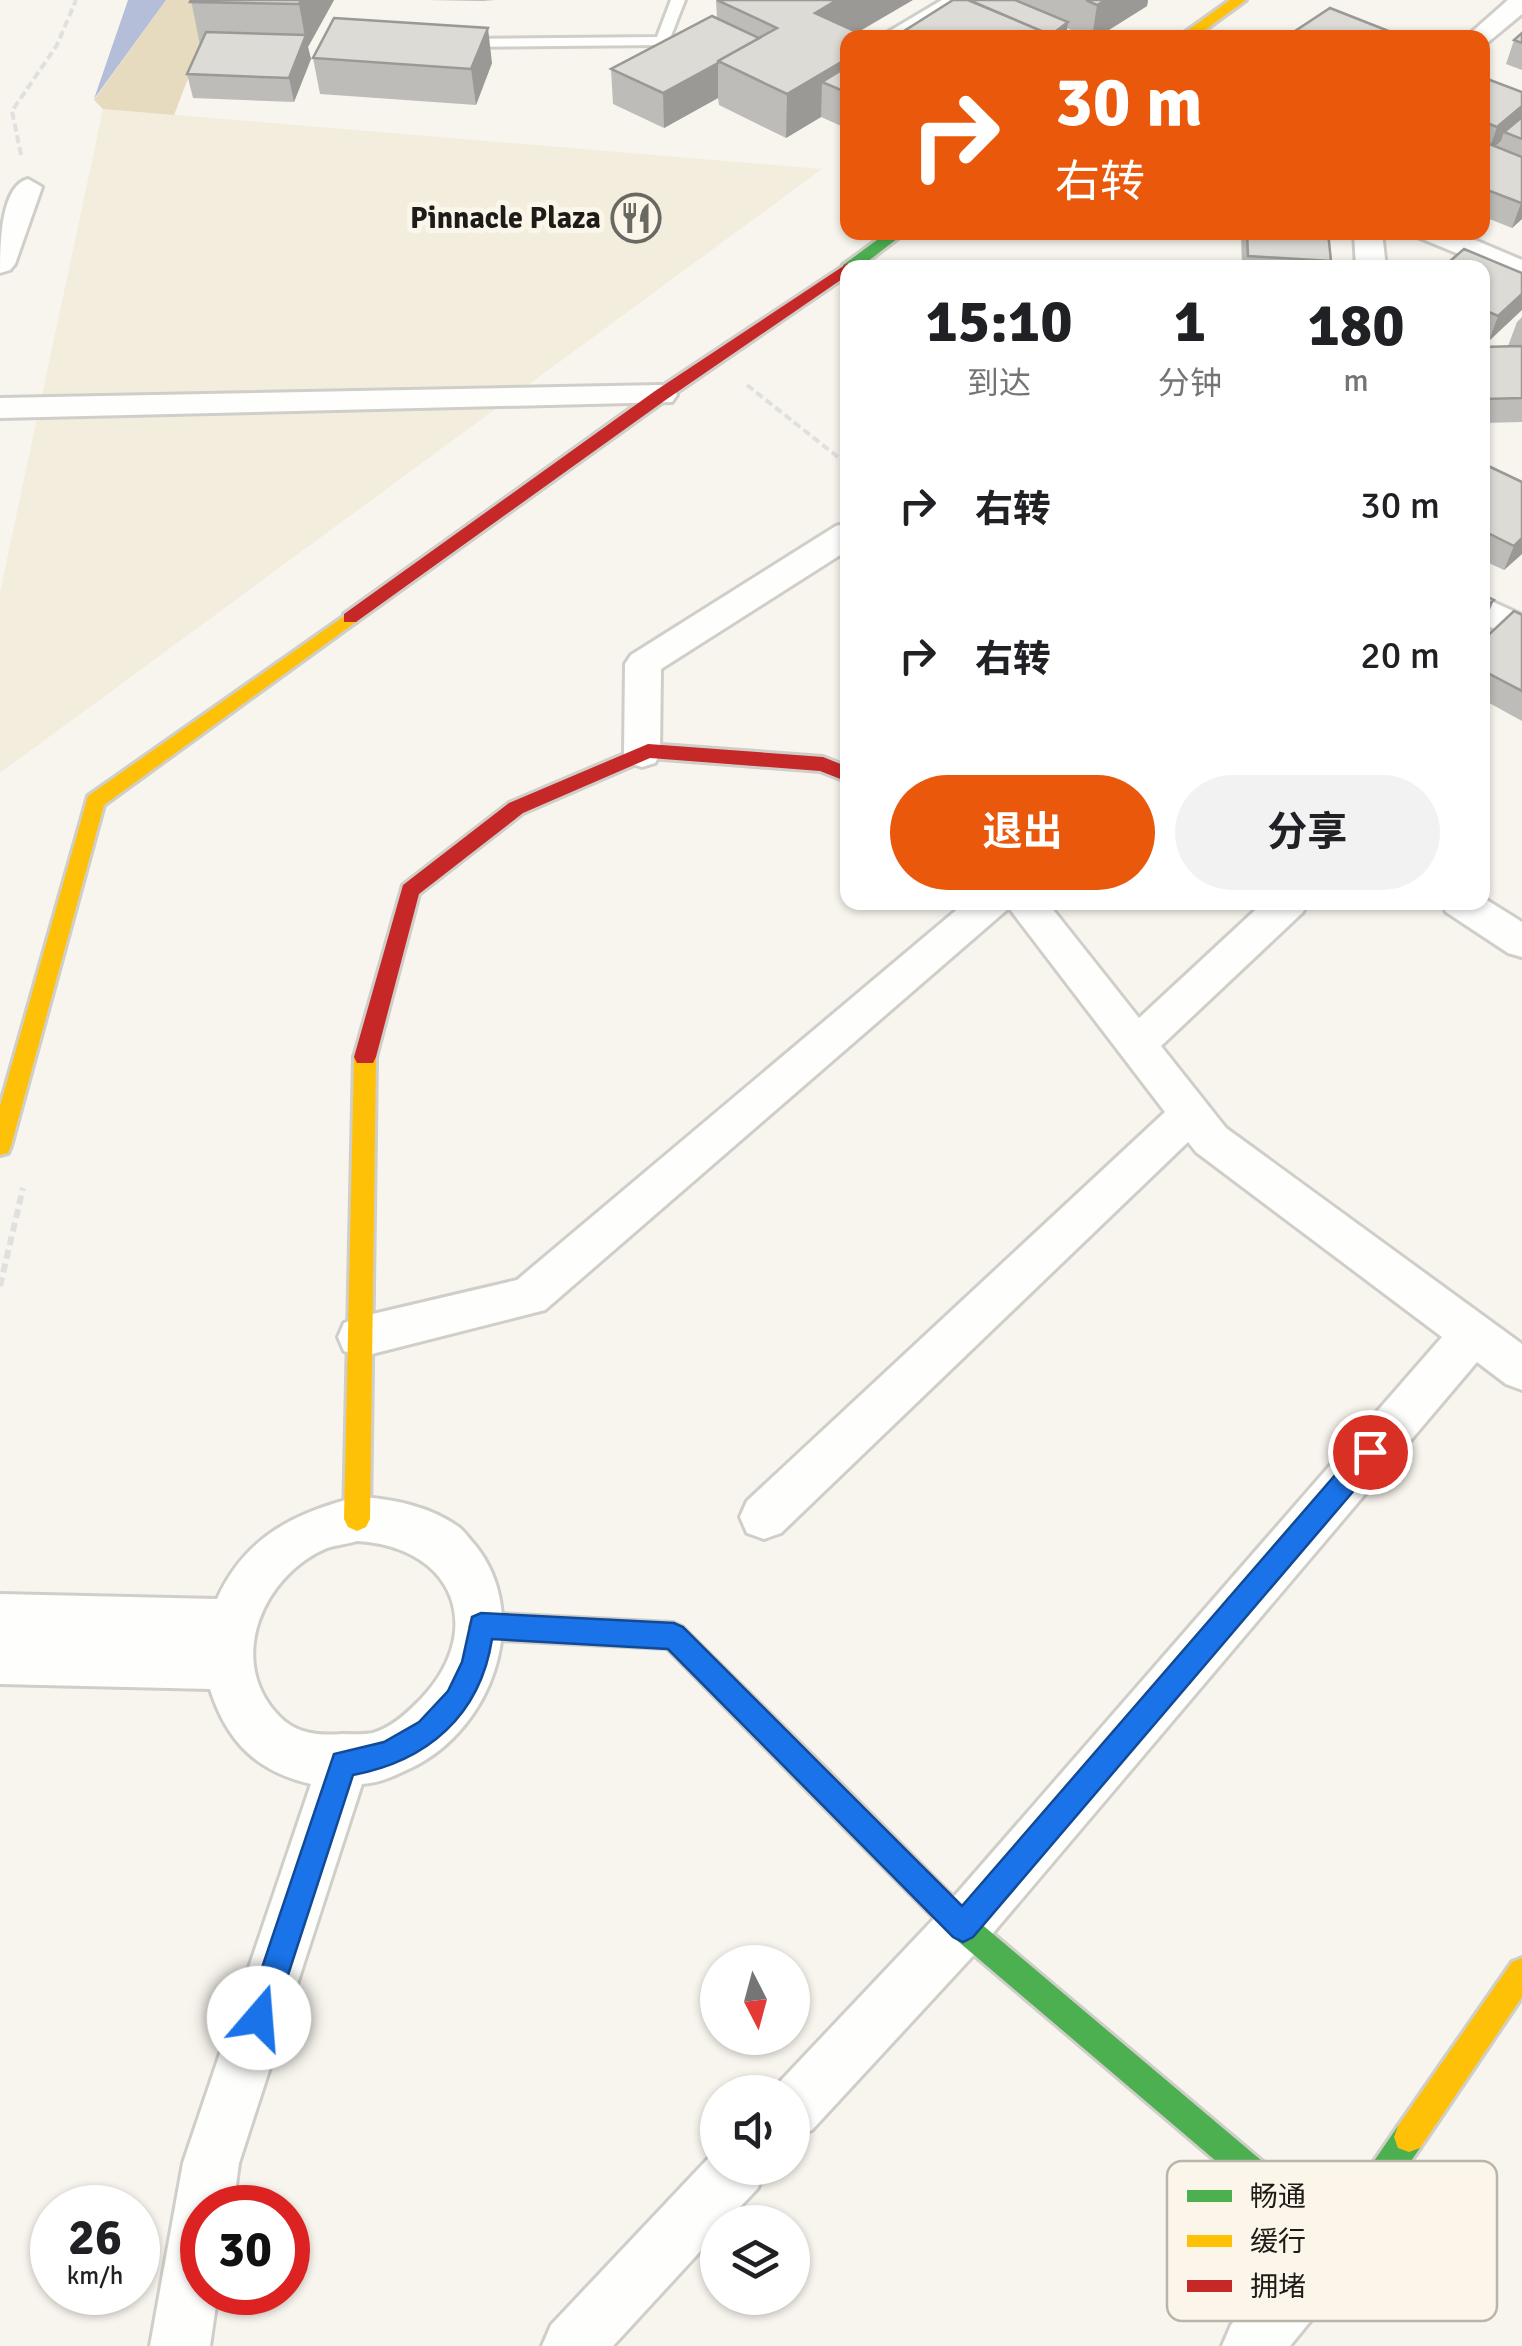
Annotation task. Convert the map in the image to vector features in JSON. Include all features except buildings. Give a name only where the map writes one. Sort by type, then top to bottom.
[{"type":"street","points":[[1196,30],[1239,0]]},
{"type":"street","points":[[1488,30],[1522,1]]},
{"type":"street","points":[[0,264],[28,187]]},
{"type":"street","points":[[859,260],[888,240]]},
{"type":"street","points":[[1449,240],[1522,271]]},
{"type":"street","points":[[0,1146],[95,801],[661,395],[840,273]]},
{"type":"street","points":[[0,408],[661,395]]},
{"type":"street","points":[[642,754],[642,664],[840,539]]},
{"type":"street","points":[[1490,612],[1522,630]]},
{"type":"street","points":[[357,1519],[366,1046],[410,890],[516,808],[648,751],[823,764],[840,772]]},
{"type":"street","points":[[360,1337],[529,1296],[984,910]]},
{"type":"street","points":[[1030,910],[1210,1140],[1522,1370]]},
{"type":"street","points":[[1136,1045],[1279,910]]},
{"type":"street","points":[[1472,910],[1522,942]]},
{"type":"street","points":[[764,1517],[1190,1114]]},
{"type":"street","points":[[810,2091],[963,1927],[1472,1334]]},
{"type":"street","points":[[357,1519],[394,1522],[429,1535],[456,1558],[475,1589],[481,1626],[475,1664],[457,1701],[428,1732],[388,1755],[344,1764],[299,1758],[263,1738],[238,1705],[228,1644],[248,1584],[278,1552],[316,1530],[357,1519]]},
{"type":"street","points":[[0,1618],[228,1644]]},
{"type":"street","points":[[481,1626],[674,1636],[963,1927],[1239,2161]]},
{"type":"street","points":[[0,1660],[228,1644]]},
{"type":"street","points":[[207,2185],[211,2163],[344,1764]]},
{"type":"street","points":[[1392,2161],[1522,1972]]},
{"type":"street","points":[[572,2346],[722,2185]]},
{"type":"street","points":[[180,2346],[185,2315]]},
{"type":"street","points":[[1252,2346],[1272,2321]]},
{"type":"lane","points":[[443,44],[662,41],[678,0]]},
{"type":"lane","points":[[899,30],[952,0]]},
{"type":"path","points":[[28,187],[12,111],[58,45],[76,0]]},
{"type":"path","points":[[712,360],[840,459]]},
{"type":"path","points":[[0,1286],[26,1172]]},
{"type":"shaded area","points":[[166,0],[218,0],[174,115],[103,109],[94,100]]},
{"type":"shaded area","points":[[103,109],[822,169],[0,773],[0,592]]},
{"type":"water","points":[[166,0],[94,99],[127,3]]},
{"type":"traffic: fast","points":[[859,260],[888,240]]},
{"type":"traffic: fast","points":[[819,1782],[963,1927],[1239,2161]]},
{"type":"traffic: fast","points":[[1392,2161],[1409,2137]]},
{"type":"traffic: slow","points":[[1196,30],[1239,0]]},
{"type":"traffic: slow","points":[[0,1146],[95,801],[350,618]]},
{"type":"traffic: slow","points":[[357,1519],[365,1057]]},
{"type":"traffic: slow","points":[[481,1626],[673,1636],[819,1782]]},
{"type":"traffic: slow","points":[[1409,2137],[1522,1972]]},
{"type":"traffic: jam","points":[[350,618],[661,395],[840,273]]},
{"type":"traffic: jam","points":[[365,1057],[410,890],[516,808],[648,751],[823,764],[840,771]]},
{"type":"place","name":"Pinnacle Plaza","points":[[636,218]]},
{"type":"route","points":[[259,2018],[344,1764],[388,1755],[428,1732],[457,1701],[475,1664],[481,1626],[674,1636],[963,1927],[1370,1452]]}]
